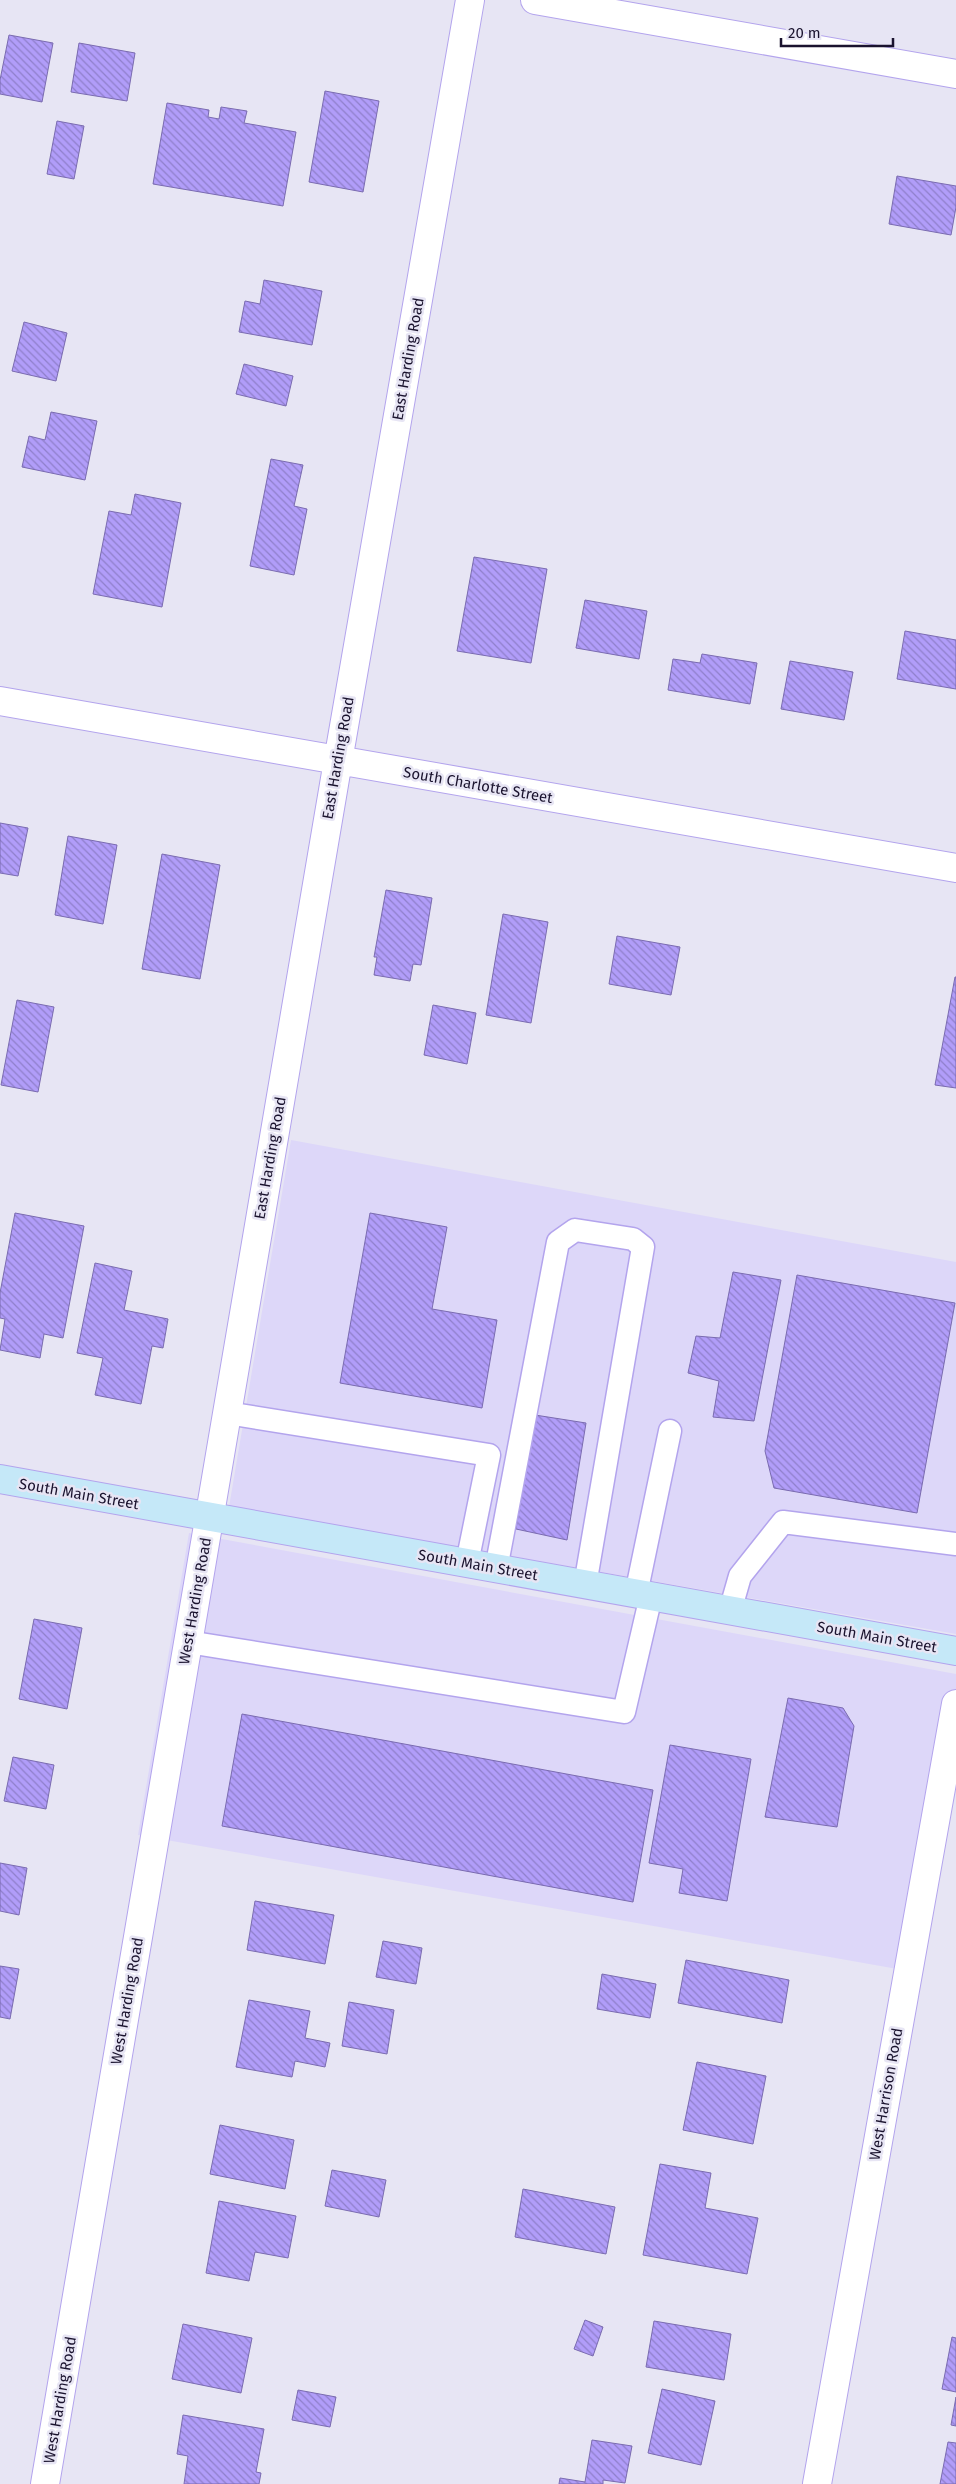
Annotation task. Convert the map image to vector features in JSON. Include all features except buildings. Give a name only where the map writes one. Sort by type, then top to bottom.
[{"type":"main road","name":"South Main Street","points":[[0,1480],[956,1651]]},
{"type":"street","name":"East Harding Road","points":[[209,1517],[470,0]]},
{"type":"street","points":[[535,0],[956,74]]},
{"type":"street","name":"South Charlotte Street","points":[[0,701],[956,868]]},
{"type":"street","name":"West Harding Road","points":[[45,2484],[209,1517]]},
{"type":"street","name":"West Harrison Road","points":[[817,2484],[956,1704]]},
{"type":"lane","points":[[496,1568],[558,1242],[575,1230],[633,1239],[643,1247],[585,1585]]},
{"type":"lane","points":[[227,1412],[489,1455],[468,1564]]},
{"type":"lane","points":[[188,1642],[624,1712],[670,1431]]},
{"type":"lane","points":[[730,1611],[740,1576],[782,1522],[956,1544]]},
{"type":"shaded area","points":[[291,1140],[956,1262],[956,1634],[229,1507]]},
{"type":"shaded area","points":[[189,1533],[956,1674],[956,1766],[920,1973],[138,1835]]}]
